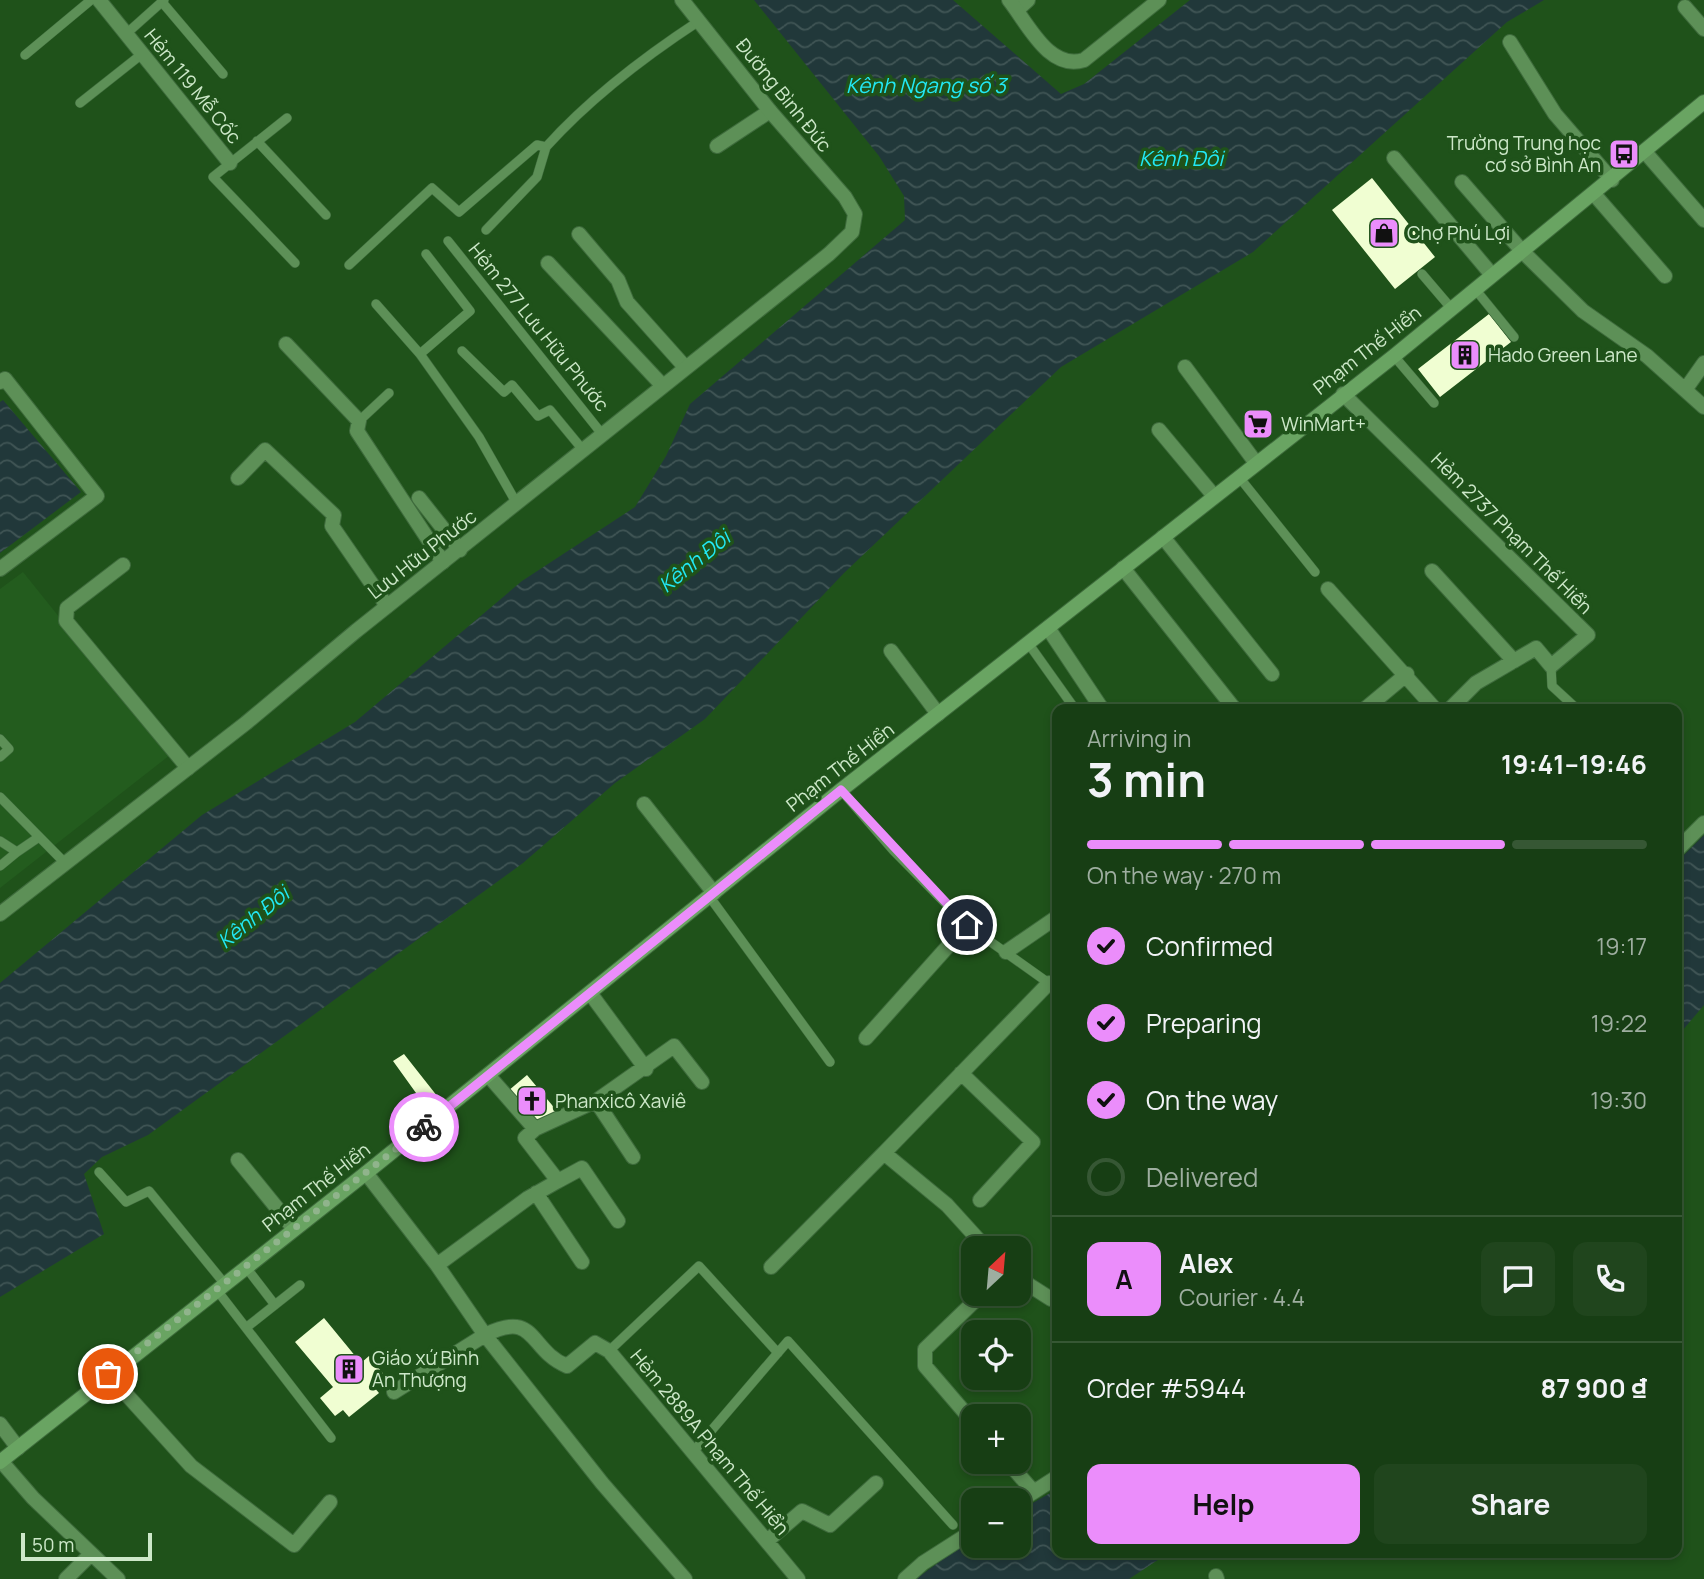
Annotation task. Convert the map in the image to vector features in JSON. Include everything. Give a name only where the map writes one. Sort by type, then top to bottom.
[{"type":"main road","name":"Phạm Thế Hiển","points":[[1,1462],[108,1374],[366,1173],[841,790],[1394,356],[1704,102]]},
{"type":"street","name":"Hẻm 119 Mễ Cốc","points":[[99,0],[230,163]]},
{"type":"street","name":"Đường Bình Đức","points":[[682,0],[770,111],[845,197],[855,214]]},
{"type":"street","points":[[1028,0],[1013,5],[1054,58],[1071,64],[1084,60],[1159,0]]},
{"type":"street","points":[[1685,7],[1704,29]]},
{"type":"street","points":[[1510,42],[1555,114],[1612,180]]},
{"type":"street","points":[[717,146],[770,111]]},
{"type":"street","points":[[1644,152],[1704,220]]},
{"type":"street","points":[[1394,158],[1492,275]]},
{"type":"street","points":[[1462,182],[1522,251],[1583,311],[1647,356],[1704,407]]},
{"type":"street","points":[[1594,194],[1665,276]]},
{"type":"street","name":"Lưu Hữu Phước","points":[[0,914],[188,768],[662,385],[829,254],[852,232],[855,214]]},
{"type":"street","points":[[579,234],[618,280],[627,302],[685,367]]},
{"type":"street","points":[[548,263],[662,385]]},
{"type":"street","points":[[286,344],[359,421],[357,431],[443,562]]},
{"type":"street","points":[[1685,390],[1704,363]]},
{"type":"street","points":[[1185,367],[1256,463]]},
{"type":"street","points":[[0,382],[5,379],[97,496],[0,569]]},
{"type":"street","name":"Hẻm 2737 Phạm Thế Hiển","points":[[1343,394],[1588,635],[1551,666]]},
{"type":"street","points":[[1160,430],[1214,496]]},
{"type":"street","points":[[238,478],[265,450],[334,515],[332,526],[387,606]]},
{"type":"street","points":[[419,498],[460,550]]},
{"type":"street","points":[[1163,537],[1272,674]]},
{"type":"street","points":[[123,565],[67,608],[65,621],[188,768]]},
{"type":"street","points":[[1123,568],[1231,704]]},
{"type":"street","points":[[1432,571],[1514,661]]},
{"type":"street","points":[[1328,589],[1431,704]]},
{"type":"street","points":[[1048,628],[1099,704]]},
{"type":"street","points":[[1456,704],[1476,683],[1536,648],[1551,666]]},
{"type":"street","points":[[891,651],[938,714]]},
{"type":"street","points":[[1371,704],[1406,674]]},
{"type":"street","points":[[644,804],[711,895]]},
{"type":"street","points":[[1682,845],[1704,823]]},
{"type":"street","points":[[1006,952],[1052,920]]},
{"type":"street","points":[[866,1038],[967,925]]},
{"type":"street","points":[[772,1267],[961,1073],[1052,987]]},
{"type":"street","points":[[590,993],[646,1069]]},
{"type":"street","points":[[558,1181],[525,1138],[535,1129],[596,1101],[646,1069],[674,1046],[702,1082]]},
{"type":"street","points":[[961,1073],[1033,1142],[980,1200]]},
{"type":"street","points":[[488,1075],[535,1129]]},
{"type":"street","points":[[596,1101],[633,1157]]},
{"type":"street","points":[[884,1153],[947,1205],[975,1236]]},
{"type":"street","points":[[238,1160],[294,1229]]},
{"type":"street","points":[[437,1265],[536,1193],[582,1168],[618,1221]]},
{"type":"street","points":[[366,1173],[437,1265],[485,1335],[602,1483],[685,1579]]},
{"type":"street","points":[[536,1193],[582,1262]]},
{"type":"street","points":[[1031,1286],[1051,1299]]},
{"type":"street","points":[[961,1408],[925,1366],[925,1349],[970,1306]]},
{"type":"street","name":"Hẻm 2889A Phạm Thế Hiển","points":[[485,1335],[507,1324],[518,1326],[567,1366],[595,1343],[609,1351],[798,1579]]},
{"type":"street","points":[[394,1392],[485,1335]]},
{"type":"street","points":[[108,1374],[191,1466],[294,1545],[330,1502]]},
{"type":"street","points":[[0,1424],[18,1448]]},
{"type":"street","points":[[1,1462],[33,1498],[118,1579]]},
{"type":"street","points":[[1018,1474],[1033,1491],[1052,1480]]},
{"type":"street","points":[[766,1541],[802,1511],[830,1525],[876,1483]]},
{"type":"street","points":[[905,1579],[923,1563],[961,1539]]},
{"type":"street","points":[[66,1579],[91,1554]]},
{"type":"lane","points":[[25,55],[91,0]]},
{"type":"lane","points":[[126,34],[163,1],[223,74]]},
{"type":"lane","points":[[486,230],[537,177],[546,147],[595,98],[643,58],[699,21]]},
{"type":"lane","points":[[80,103],[142,54]]},
{"type":"lane","points":[[287,118],[212,177],[295,263]]},
{"type":"lane","points":[[257,141],[326,215]]},
{"type":"lane","points":[[349,265],[432,188],[459,212],[537,145],[546,147]]},
{"type":"lane","name":"Hẻm 277 Lưu Hữu Phước","points":[[448,241],[602,434]]},
{"type":"lane","points":[[420,355],[470,311],[426,254]]},
{"type":"lane","points":[[1422,274],[1451,308]]},
{"type":"lane","points":[[1475,289],[1514,337]]},
{"type":"lane","points":[[376,304],[420,355],[479,438],[517,504]]},
{"type":"lane","points":[[462,351],[504,392],[512,385],[538,416],[550,410],[583,450]]},
{"type":"lane","points":[[1394,356],[1434,402]]},
{"type":"lane","points":[[359,421],[389,393]]},
{"type":"lane","points":[[1239,477],[1315,572]]},
{"type":"lane","points":[[1028,643],[1071,704]]},
{"type":"lane","points":[[1551,666],[1552,686],[1572,704]]},
{"type":"lane","points":[[0,738],[9,749],[0,757]]},
{"type":"lane","points":[[841,790],[967,925],[1052,985]]},
{"type":"lane","points":[[0,797],[65,863]]},
{"type":"lane","points":[[0,866],[39,837]]},
{"type":"lane","points":[[0,841],[17,852]]},
{"type":"lane","points":[[711,895],[830,1062]]},
{"type":"lane","points":[[99,1172],[126,1202],[149,1191],[220,1286],[247,1328],[331,1438]]},
{"type":"lane","points":[[245,1266],[275,1305]]},
{"type":"lane","points":[[609,1351],[699,1266],[778,1353]]},
{"type":"lane","points":[[247,1328],[300,1286]]},
{"type":"lane","points":[[693,1452],[788,1341],[953,1525]]},
{"type":"shaded area","points":[[23,572],[170,755],[0,888],[0,589]]},
{"type":"water","name":"Kênh Đôi","points":[[754,0],[953,0],[1061,94],[1084,84],[1190,0],[1544,0],[1507,22],[1253,252],[1061,367],[844,573],[705,719],[615,783],[523,863],[148,1135],[102,1157],[84,1174],[104,1234],[0,1297],[0,983],[202,815],[355,722],[522,581],[635,507],[666,456],[690,404],[905,220],[904,196],[879,156]]},
{"type":"water","points":[[3,400],[81,492],[0,553],[0,402]]},
{"type":"water","points":[[1704,835],[1704,1005],[1682,1031],[1682,857]]},
{"type":"water","points":[[1052,1492],[1052,1558],[1161,1558],[1129,1579],[916,1579],[961,1546],[961,1558],[1031,1558],[1031,1504]]},
{"type":"building","name":"Chợ Phú Lợi","points":[[1372,178],[1435,257],[1395,289],[1332,210]]},
{"type":"building","name":"Hado Green Lane","points":[[1489,314],[1511,342],[1440,397],[1418,369]]},
{"type":"building","points":[[404,1054],[445,1106],[434,1118],[393,1061]]},
{"type":"building","name":"Phanxicô Xaviê","points":[[527,1075],[557,1111],[536,1127],[508,1091]]},
{"type":"building","name":"Giáo xứ Bình An Thượng","points":[[324,1318],[361,1363],[369,1356],[385,1376],[373,1386],[379,1393],[349,1417],[343,1410],[335,1416],[320,1398],[333,1387],[295,1342]]},
{"type":"way so far","points":[[108,1374],[424,1127]]},
{"type":"place","name":"Trường Trung học cơ sở Bình An","points":[[1624,154]]},
{"type":"place","name":"Chợ Phú Lợi","points":[[1384,233]]},
{"type":"place","name":"Hado Green Lane","points":[[1465,355]]},
{"type":"place","name":"WinMart+","points":[[1258,424]]},
{"type":"place","name":"Phanxicô Xaviê","points":[[532,1101]]},
{"type":"place","name":"Giáo xứ Bình An Thượng","points":[[349,1369]]},
{"type":"route","points":[[424,1127],[841,790],[893,850],[967,925]]},
{"type":"water label","name":"Kênh Ngang số 3","points":[[926,85]]}]
